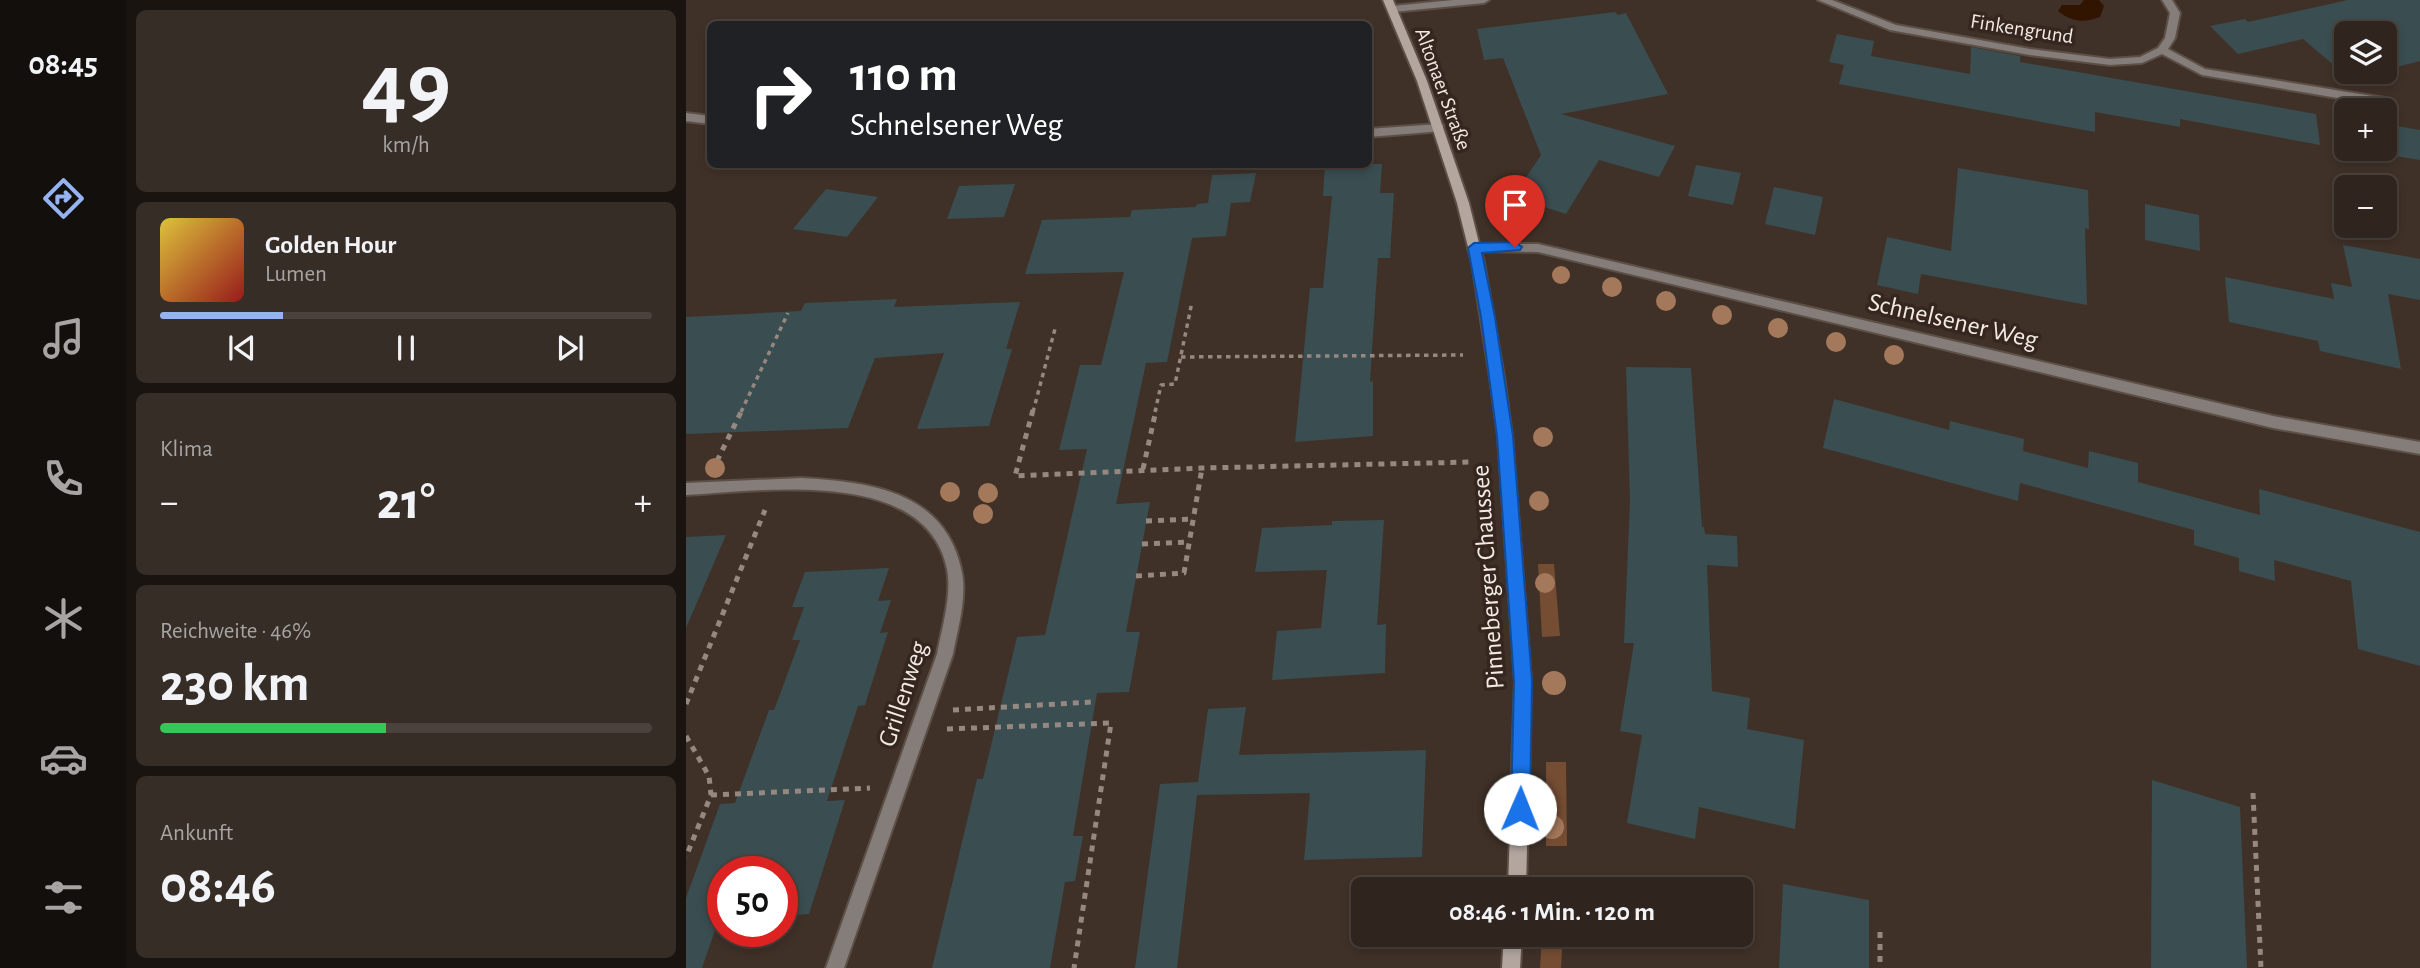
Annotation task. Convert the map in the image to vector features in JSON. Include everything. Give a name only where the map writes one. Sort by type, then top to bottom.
[{"type":"main road","name":"Altonaer Straße","points":[[1390,5],[1439,128],[1476,256]]},
{"type":"main road","name":"Pinneberger Chaussee","points":[[1476,256],[1505,436],[1523,681],[1517,877]]},
{"type":"main road","points":[[1511,968],[1512,947]]},
{"type":"street","name":"Altonaer Straße","points":[[1390,5],[1484,0]]},
{"type":"street","name":"Finkengrund","points":[[1823,0],[1894,28],[2030,52],[2126,62],[2142,60],[2162,50]]},
{"type":"street","points":[[2167,0],[2175,13],[2171,38],[2162,50],[2202,72],[2361,98]]},
{"type":"street","points":[[686,117],[707,120]]},
{"type":"street","points":[[1372,132],[1439,128]]},
{"type":"street","name":"Schnelsener Weg","points":[[1476,256],[1538,248],[2273,422],[2420,449]]},
{"type":"street","name":"Grillenweg","points":[[686,489],[849,486],[887,494],[919,511],[942,536],[954,568],[954,611],[945,654],[835,968]]},
{"type":"path","points":[[1143,470],[1161,385],[1175,384],[1192,302]]},
{"type":"path","points":[[717,461],[789,313]]},
{"type":"path","points":[[1056,325],[1015,476],[1202,468],[1473,462]]},
{"type":"path","points":[[1181,357],[1464,355]]},
{"type":"path","points":[[1136,576],[1184,573],[1202,468]]},
{"type":"path","points":[[686,704],[766,508]]},
{"type":"path","points":[[1146,521],[1193,519]]},
{"type":"path","points":[[1142,544],[1189,541]]},
{"type":"path","points":[[952,710],[1092,702]]},
{"type":"path","points":[[946,729],[1111,723],[1074,968]]},
{"type":"path","points":[[686,736],[709,776],[711,795],[686,857]]},
{"type":"path","points":[[711,795],[782,795],[870,788]]},
{"type":"path","points":[[2253,793],[2261,968]]},
{"type":"path","points":[[1880,932],[1880,968]]},
{"type":"shaded area","points":[[2084,0],[2099,0],[2104,6],[2100,17],[2078,20],[2058,11],[2062,5],[2080,5]]},
{"type":"shaded area","points":[[1538,564],[1554,564],[1560,636],[1542,637]]},
{"type":"shaded area","points":[[1546,762],[1566,762],[1567,846],[1546,846]]},
{"type":"shaded area","points":[[1541,947],[1562,947],[1561,968],[1540,968]]},
{"type":"building","points":[[2348,0],[2420,0],[2420,61],[2397,67],[2397,21],[2334,21],[2334,65],[2303,39],[2238,54],[2210,26],[2245,19],[2248,22]]},
{"type":"building","points":[[1615,12],[1618,15],[1626,13],[1668,94],[1561,114],[1675,146],[1659,177],[1599,160],[1566,214],[1513,197],[1541,155],[1503,58],[1484,60],[1477,29]]},
{"type":"building","points":[[1837,34],[1874,41],[1871,56],[1970,74],[1971,47],[2020,56],[2020,62],[2316,114],[2320,145],[2180,119],[2180,127],[2095,112],[2095,132],[1839,84],[1844,65],[1829,62]]},
{"type":"building","points":[[2397,126],[2420,130],[2420,160],[2397,156]]},
{"type":"building","points":[[1372,164],[1382,164],[1380,193],[1394,193],[1390,258],[1378,258],[1370,382],[1373,381],[1373,436],[1295,442],[1310,288],[1323,288],[1332,196],[1323,196],[1325,168],[1372,168]]},
{"type":"building","points":[[1696,165],[1741,173],[1733,205],[1688,196]]},
{"type":"building","points":[[1958,168],[2088,190],[2089,229],[2085,228],[2087,305],[1921,274],[1918,294],[1877,285],[1887,237],[1951,251]]},
{"type":"building","points":[[1256,173],[1250,202],[1231,203],[1226,236],[1192,238],[1167,362],[1146,363],[1116,504],[1150,502],[1126,632],[1140,632],[1129,692],[1097,693],[1073,836],[1083,836],[1075,881],[1065,882],[1050,968],[932,968],[977,779],[983,779],[1017,637],[1045,635],[1087,449],[1059,450],[1080,365],[1101,365],[1124,272],[1025,274],[1042,220],[1130,217],[1132,210],[1196,207],[1197,204],[1208,203],[1212,175]]},
{"type":"building","points":[[1015,184],[1004,217],[947,219],[959,186]]},
{"type":"building","points":[[1774,187],[1823,197],[1815,235],[1765,224]]},
{"type":"building","points":[[826,189],[878,197],[847,237],[793,229]]},
{"type":"building","points":[[2145,204],[2199,215],[2200,251],[2145,240]]},
{"type":"building","points":[[2343,245],[2420,259],[2420,300],[2388,294],[2401,369],[2320,351],[2318,341],[2229,322],[2225,277],[2334,299],[2331,283],[2352,287]]},
{"type":"building","points":[[897,299],[894,307],[1020,302],[1006,349],[1012,349],[989,426],[917,429],[944,353],[875,358],[848,428],[686,434],[686,317],[801,311],[805,303]]},
{"type":"building","points":[[1626,367],[1691,368],[1702,527],[1705,534],[1737,536],[1738,567],[1707,565],[1712,691],[1750,698],[1747,729],[1804,740],[1795,829],[1699,807],[1695,839],[1627,823],[1642,735],[1620,731],[1634,643],[1624,643],[1630,500]]},
{"type":"building","points":[[1834,399],[1949,430],[1950,421],[2024,439],[2023,451],[2088,468],[2089,451],[2138,463],[2138,482],[2260,515],[2259,489],[2420,532],[2420,666],[2358,649],[2351,581],[2274,560],[2275,581],[2239,571],[2239,558],[2194,545],[2194,530],[2020,483],[2018,501],[1823,448]]},
{"type":"building","points":[[1384,520],[1377,625],[1386,624],[1385,673],[1272,680],[1277,631],[1321,628],[1327,570],[1255,572],[1262,528],[1332,525],[1332,521]]},
{"type":"building","points":[[726,535],[686,628],[686,537]]},
{"type":"building","points":[[889,568],[878,601],[891,600],[880,633],[888,632],[865,705],[858,706],[827,801],[845,800],[809,914],[798,915],[798,856],[707,856],[707,947],[709,947],[702,968],[686,968],[686,898],[720,804],[735,803],[769,710],[774,710],[800,640],[792,640],[804,607],[792,607],[805,572]]},
{"type":"building","points":[[1246,707],[1239,755],[1426,750],[1422,857],[1304,860],[1310,793],[1197,795],[1177,968],[1135,968],[1160,784],[1198,782],[1208,709]]},
{"type":"building","points":[[2152,780],[2240,807],[2247,968],[2151,968]]},
{"type":"building","points":[[1783,884],[1869,900],[1869,968],[1779,968]]},
{"type":"route","points":[[1515,247],[1474,248],[1488,317],[1505,436],[1523,681],[1520,809]]}]
